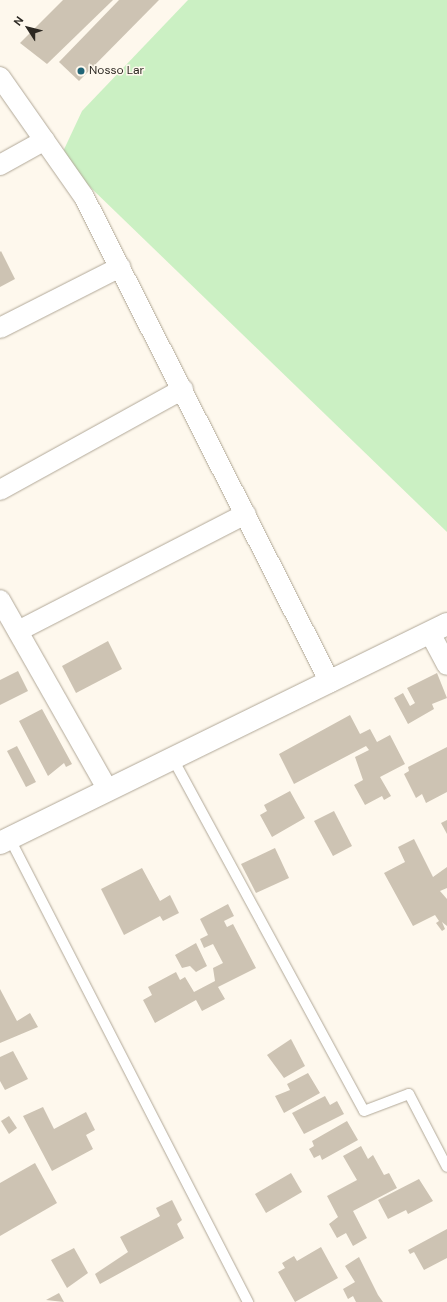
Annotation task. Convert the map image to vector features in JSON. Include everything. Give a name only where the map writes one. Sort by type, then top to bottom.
[{"type":"street","points":[[0,77],[84,197],[183,389],[330,682]]},
{"type":"street","points":[[0,165],[45,140]]},
{"type":"street","points":[[0,328],[120,267]]},
{"type":"street","points":[[0,490],[183,389]]},
{"type":"street","points":[[18,631],[246,514]]},
{"type":"street","points":[[0,600],[108,790]]},
{"type":"street","points":[[5,841],[439,629],[447,665]]},
{"type":"lane","points":[[173,759],[364,1111],[409,1094],[447,1167]]},
{"type":"lane","points":[[5,841],[248,1302]]},
{"type":"green space","points":[[188,0],[447,0],[447,532],[60,158],[82,111]]},
{"type":"building","points":[[63,0],[113,0],[47,64],[20,43]]},
{"type":"building","points":[[119,0],[159,0],[79,81],[59,62]]},
{"type":"building","points":[[1,251],[15,279],[0,287],[0,252]]},
{"type":"building","points":[[108,641],[122,669],[76,693],[62,666]]},
{"type":"building","points":[[18,671],[28,691],[0,705],[0,680]]},
{"type":"building","points":[[437,673],[447,698],[432,704],[434,709],[408,724],[394,698],[403,693],[410,706],[415,703],[407,688]]},
{"type":"building","points":[[42,709],[72,764],[66,767],[64,763],[48,776],[19,721]]},
{"type":"building","points":[[350,715],[360,734],[370,729],[377,742],[390,735],[405,764],[380,777],[391,796],[384,800],[382,796],[365,805],[354,785],[363,780],[355,757],[369,750],[366,746],[294,784],[279,754]]},
{"type":"building","points":[[17,746],[36,782],[26,787],[7,751]]},
{"type":"building","points":[[447,747],[447,792],[426,803],[422,794],[416,798],[404,774],[409,771],[408,767]]},
{"type":"building","points":[[290,791],[305,818],[272,837],[260,815],[267,811],[264,805]]},
{"type":"building","points":[[334,811],[352,846],[333,856],[314,821]]},
{"type":"building","points":[[447,820],[447,834],[441,823]]},
{"type":"building","points":[[414,839],[433,877],[447,867],[447,888],[440,891],[447,899],[447,926],[442,922],[445,929],[442,931],[436,923],[439,921],[435,915],[413,926],[384,873],[405,862],[398,847]]},
{"type":"building","points":[[275,848],[289,878],[256,893],[241,864]]},
{"type":"building","points":[[142,868],[160,901],[170,895],[179,913],[163,921],[160,916],[124,935],[101,889]]},
{"type":"building","points":[[228,904],[234,916],[224,921],[227,927],[233,924],[256,968],[218,987],[225,999],[202,1011],[196,1000],[155,1023],[143,1000],[152,995],[148,987],[176,972],[180,980],[185,977],[194,992],[215,981],[213,968],[223,963],[213,944],[204,948],[200,939],[208,935],[200,919]]},
{"type":"building","points":[[196,943],[207,966],[196,972],[190,966],[182,968],[175,955]]},
{"type":"building","points":[[0,989],[17,1021],[30,1013],[38,1027],[0,1043]]},
{"type":"building","points":[[291,1039],[305,1066],[284,1078],[267,1055]]},
{"type":"building","points":[[13,1051],[28,1079],[5,1090],[0,1081],[0,1057]]},
{"type":"building","points":[[308,1073],[320,1093],[284,1113],[275,1096],[290,1090],[287,1084]]},
{"type":"building","points":[[325,1096],[330,1105],[337,1101],[344,1114],[304,1134],[292,1113]]},
{"type":"building","points":[[43,1107],[54,1129],[86,1112],[95,1130],[86,1135],[93,1149],[52,1171],[23,1116]]},
{"type":"building","points":[[9,1116],[17,1128],[9,1134],[1,1121]]},
{"type":"building","points":[[347,1121],[358,1140],[322,1160],[320,1155],[314,1158],[309,1149],[314,1146],[312,1141]]},
{"type":"building","points":[[361,1146],[368,1159],[373,1155],[384,1175],[389,1173],[397,1188],[353,1211],[367,1238],[353,1246],[346,1233],[337,1238],[329,1224],[338,1217],[327,1196],[357,1180],[343,1156]]},
{"type":"building","points":[[35,1163],[57,1203],[0,1236],[0,1183]]},
{"type":"building","points":[[291,1173],[302,1192],[266,1213],[255,1194]]},
{"type":"building","points":[[419,1179],[433,1201],[408,1214],[406,1210],[388,1219],[378,1200]]},
{"type":"building","points":[[172,1200],[182,1220],[177,1224],[184,1238],[100,1284],[95,1274],[128,1252],[120,1237],[160,1216],[156,1208]]},
{"type":"building","points":[[447,1229],[447,1258],[424,1270],[414,1252],[410,1254],[408,1250]]},
{"type":"building","points":[[321,1247],[338,1278],[295,1302],[278,1272],[285,1268],[282,1263],[294,1256],[297,1261]]},
{"type":"building","points":[[74,1248],[88,1273],[67,1288],[51,1260]]},
{"type":"building","points":[[359,1257],[383,1302],[356,1302],[353,1296],[348,1299],[343,1289],[355,1282],[345,1266]]},
{"type":"building","points":[[59,1293],[64,1302],[46,1300]]},
{"type":"place","name":"Nosso Lar","points":[[81,71]]}]
